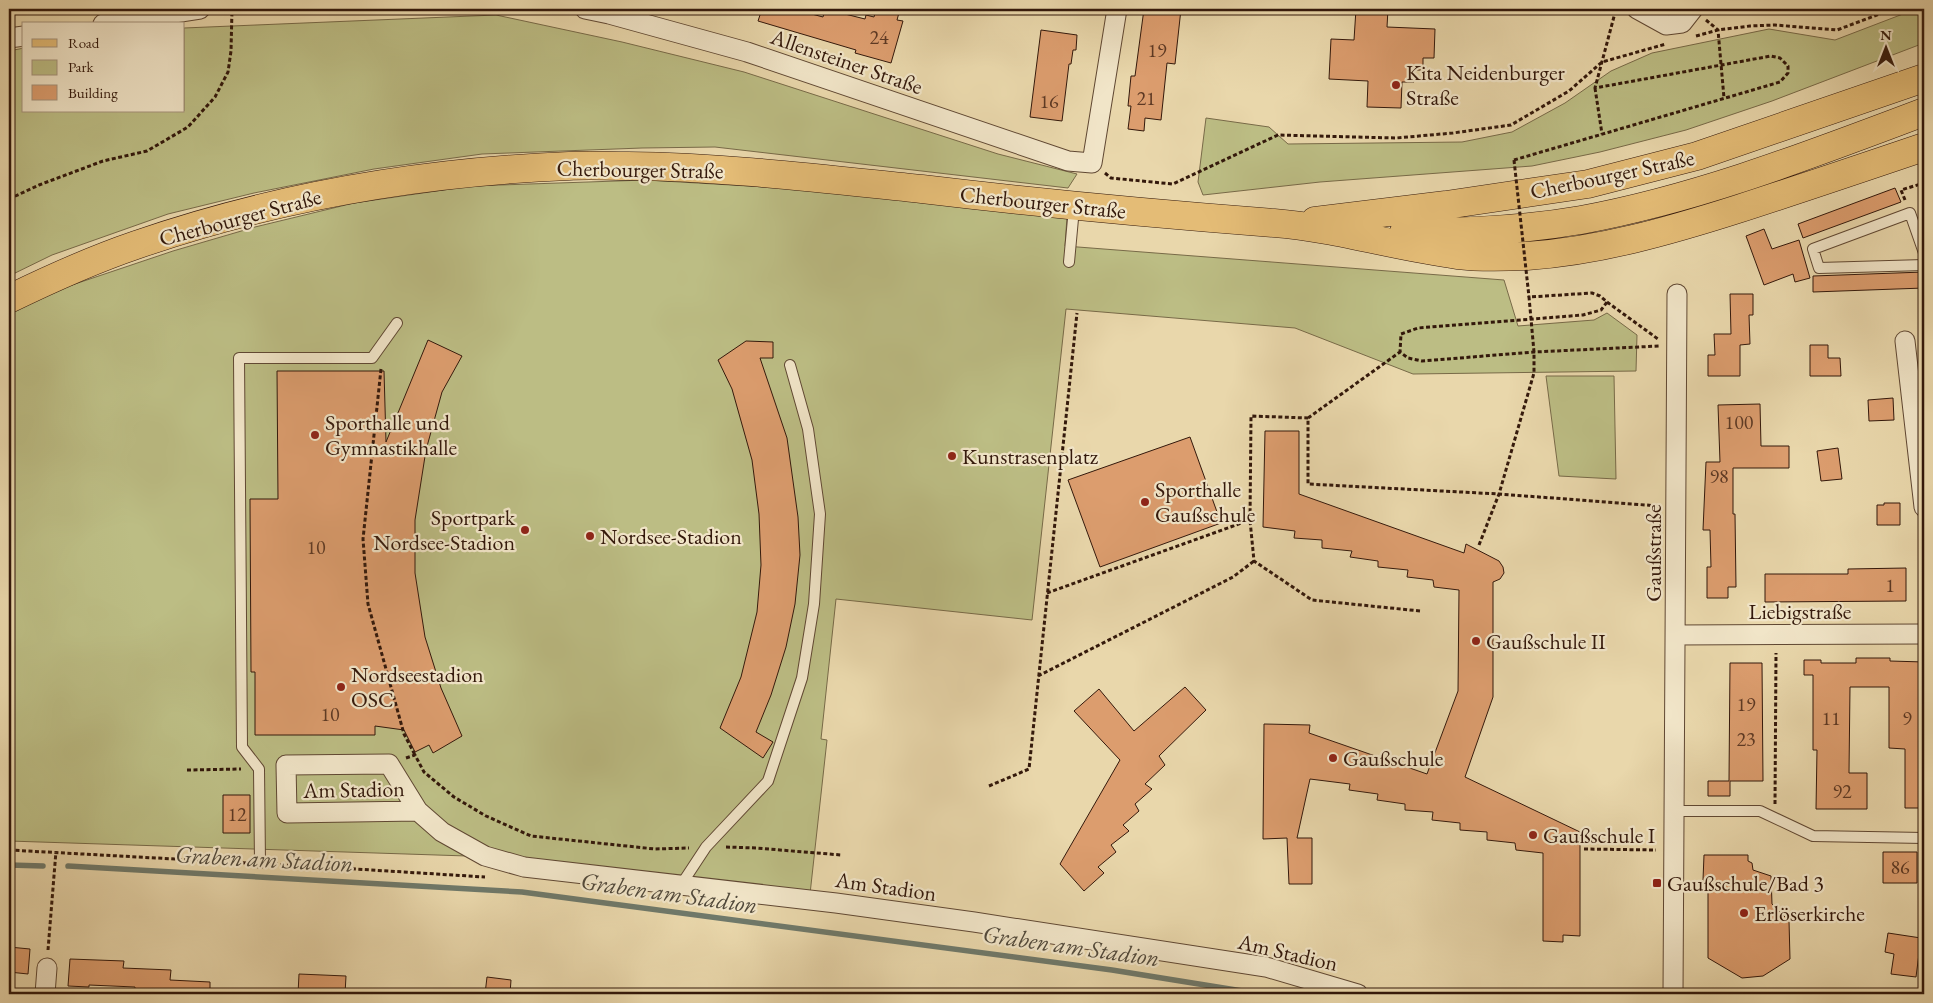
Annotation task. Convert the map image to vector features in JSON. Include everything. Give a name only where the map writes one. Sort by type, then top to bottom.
[{"type":"main road","name":"Cherbourger Straße","points":[[1288,224],[1446,205],[1588,184],[1697,156],[1924,78]]},
{"type":"main road","points":[[1288,224],[1352,230],[1451,232],[1539,226],[1580,220],[1666,201],[1743,178],[1924,112]]},
{"type":"main road","name":"Cherbourger Straße","points":[[9,299],[64,273],[133,246],[214,220],[287,201],[373,185],[455,174],[572,165],[688,167],[786,174],[1074,206],[1288,224],[1462,256],[1493,257],[1554,254],[1672,230],[1815,185],[1924,147]]},
{"type":"street","points":[[116,22],[200,9]]},
{"type":"street","name":"Allensteiner Straße","points":[[585,9],[747,52],[1068,161],[1092,163]]},
{"type":"street","points":[[1092,163],[1117,9]]},
{"type":"street","points":[[1637,9],[1667,34],[1682,23],[1693,9]]},
{"type":"street","points":[[9,38],[22,36]]},
{"type":"street","name":"Gaußstraße","points":[[1673,994],[1677,294]]},
{"type":"street","points":[[1905,341],[1924,507]]},
{"type":"street","name":"Liebigstraße","points":[[1676,635],[1924,634]]},
{"type":"street","name":"Am Stadion","points":[[418,812],[287,813],[286,765],[389,764],[418,812],[442,832],[485,856],[516,864],[974,922],[1266,967],[1358,994]]},
{"type":"street","points":[[45,994],[47,968]]},
{"type":"lane","points":[[1069,262],[1074,206]]},
{"type":"lane","points":[[1924,253],[1910,213],[1813,248],[1819,268],[1924,265]]},
{"type":"lane","points":[[260,863],[259,769],[242,747],[240,358],[372,358],[397,324]]},
{"type":"lane","points":[[681,884],[706,847],[768,781],[802,678],[814,604],[820,514],[808,429],[790,365]]},
{"type":"lane","points":[[1674,811],[1760,810],[1813,836],[1924,838]]},
{"type":"path","points":[[9,199],[39,185],[103,161],[146,151],[188,127],[215,97],[228,72],[231,51],[232,9]]},
{"type":"path","points":[[1602,134],[1595,88],[1616,9]]},
{"type":"path","points":[[1693,37],[1718,30],[1750,26],[1775,25],[1837,30],[1893,9]]},
{"type":"path","points":[[1718,30],[1724,98]]},
{"type":"path","points":[[1092,163],[1112,178],[1173,184],[1278,135],[1396,138],[1511,125],[1569,91],[1602,62],[1667,34]]},
{"type":"path","points":[[1478,545],[1499,494],[1534,373],[1529,297],[1514,160],[1780,82],[1788,73],[1788,66],[1780,58],[1771,56],[1595,88]]},
{"type":"path","points":[[1910,213],[1902,190],[1924,183]]},
{"type":"path","points":[[1400,352],[1408,358],[1422,361],[1534,352],[1666,346],[1600,296],[1592,293],[1529,297]]},
{"type":"path","points":[[1400,352],[1401,334],[1418,328],[1593,314],[1601,310],[1607,302]]},
{"type":"path","points":[[989,786],[1029,769],[1077,313]]},
{"type":"path","points":[[1254,561],[1250,520],[1251,416],[1308,418],[1400,352]]},
{"type":"path","points":[[381,368],[363,539],[368,604],[404,734],[424,772],[454,797],[486,816],[531,836],[655,849],[756,848],[841,855]]},
{"type":"path","points":[[1308,418],[1308,484],[1499,494],[1677,507]]},
{"type":"path","points":[[1047,593],[1250,520]]},
{"type":"path","points":[[1038,677],[1233,577],[1254,561]]},
{"type":"path","points":[[1254,561],[1312,600],[1420,611]]},
{"type":"path","points":[[1775,818],[1776,635]]},
{"type":"path","points":[[389,764],[415,755]]},
{"type":"path","points":[[187,770],[259,769]]},
{"type":"path","points":[[1584,849],[1674,850]]},
{"type":"path","points":[[47,968],[56,851]]},
{"type":"green space","points":[[1916,9],[1924,9],[1924,43],[1772,101],[1686,130],[1600,152],[1532,166],[1320,182],[1203,195],[1198,182],[1206,118],[1269,127],[1288,144],[1462,142],[1512,132],[1565,103],[1611,71],[1652,53],[1769,29],[1835,40]]},
{"type":"green space","points":[[496,15],[622,42],[744,72],[998,154],[1077,174],[1068,188],[715,147],[482,154],[374,169],[254,193],[168,214],[52,255],[9,276],[9,51],[22,48],[22,112],[185,112],[185,28]]},
{"type":"green space","name":"Sportpark Nordsee-Stadion","points":[[646,180],[782,188],[1067,217],[1065,246],[1504,280],[1518,326],[1594,320],[1607,313],[1637,335],[1636,371],[1413,374],[1295,328],[1066,309],[1032,620],[836,599],[821,739],[827,740],[810,894],[528,858],[9,841],[9,312],[60,289],[173,251],[255,227],[354,203],[471,186]]},
{"type":"green space","points":[[1546,376],[1614,376],[1616,479],[1559,476]]},
{"type":"building","points":[[762,9],[793,9],[823,17],[825,9],[865,19],[866,15],[874,17],[876,9],[900,9],[897,20],[903,21],[891,63],[855,53],[856,50],[758,21]]},
{"type":"building","points":[[1144,9],[1181,9],[1175,64],[1167,63],[1161,120],[1145,118],[1144,131],[1128,129],[1131,106],[1128,106],[1131,76],[1135,76]]},
{"type":"building","points":[[1356,9],[1388,9],[1387,27],[1435,29],[1434,58],[1423,58],[1423,70],[1415,70],[1414,82],[1402,82],[1401,108],[1367,107],[1368,81],[1329,79],[1331,39],[1354,40]]},
{"type":"building","points":[[1041,30],[1077,35],[1076,50],[1073,50],[1071,64],[1069,64],[1062,121],[1030,117]]},
{"type":"building","points":[[1895,188],[1901,202],[1803,238],[1798,224]]},
{"type":"building","points":[[1764,229],[1772,249],[1799,240],[1810,278],[1795,282],[1793,274],[1764,285],[1746,236]]},
{"type":"building","points":[[1924,272],[1924,288],[1813,292],[1813,276]]},
{"type":"building","points":[[1730,294],[1753,294],[1753,315],[1749,315],[1750,344],[1740,345],[1740,376],[1708,376],[1708,355],[1715,355],[1714,334],[1731,334]]},
{"type":"building","points":[[428,340],[462,356],[442,392],[426,450],[415,520],[415,573],[425,637],[441,688],[462,736],[433,753],[429,745],[415,752],[404,730],[375,726],[375,735],[255,735],[255,672],[251,672],[250,499],[278,499],[277,371],[384,371],[386,442]]},
{"type":"building","points":[[746,341],[773,342],[773,358],[760,358],[787,438],[798,517],[800,555],[795,604],[786,647],[771,695],[756,732],[773,742],[763,758],[720,728],[741,677],[757,612],[761,565],[759,514],[752,460],[732,389],[718,360]]},
{"type":"building","points":[[1810,345],[1828,345],[1828,358],[1840,358],[1841,376],[1810,376]]},
{"type":"building","points":[[1893,398],[1894,420],[1869,421],[1868,400]]},
{"type":"building","points":[[1760,404],[1761,446],[1789,446],[1789,468],[1733,468],[1736,587],[1728,587],[1728,598],[1707,598],[1707,567],[1711,567],[1710,530],[1703,530],[1706,462],[1720,462],[1718,405]]},
{"type":"building","points":[[1265,431],[1299,431],[1299,494],[1464,553],[1466,544],[1499,561],[1503,567],[1504,573],[1500,579],[1493,582],[1493,697],[1465,777],[1580,832],[1580,936],[1563,935],[1563,942],[1543,941],[1543,853],[1516,850],[1515,843],[1487,840],[1487,832],[1460,830],[1460,823],[1432,820],[1433,812],[1405,810],[1405,804],[1377,800],[1378,794],[1349,790],[1350,784],[1310,779],[1297,838],[1312,838],[1312,884],[1289,884],[1287,838],[1263,839],[1264,724],[1310,725],[1309,733],[1427,774],[1458,691],[1459,590],[1434,587],[1433,580],[1407,577],[1408,570],[1378,567],[1378,561],[1350,557],[1352,551],[1322,548],[1322,540],[1294,538],[1295,531],[1263,527]]},
{"type":"building","name":"Sporthalle Gaußschule","points":[[1190,437],[1221,523],[1100,567],[1068,480]]},
{"type":"building","points":[[1838,448],[1842,479],[1821,481],[1817,451]]},
{"type":"building","points":[[1884,503],[1900,503],[1900,525],[1877,525],[1877,505],[1884,505]]},
{"type":"building","points":[[1906,568],[1906,601],[1765,602],[1765,574],[1848,574],[1848,569]]},
{"type":"building","points":[[1856,658],[1890,658],[1890,661],[1924,662],[1924,808],[1905,808],[1905,749],[1889,748],[1889,687],[1850,687],[1849,773],[1867,773],[1867,809],[1816,809],[1817,750],[1813,750],[1813,675],[1804,675],[1804,660],[1821,660],[1821,663],[1856,663]]},
{"type":"building","points":[[1730,663],[1762,663],[1763,781],[1730,781],[1730,796],[1708,796],[1708,781],[1729,781]]},
{"type":"building","points":[[1185,687],[1206,710],[1159,756],[1165,765],[1145,784],[1152,789],[1135,804],[1139,811],[1123,825],[1129,831],[1111,845],[1116,852],[1098,867],[1104,873],[1084,891],[1060,864],[1120,760],[1074,711],[1099,689],[1134,731]]},
{"type":"building","points":[[223,795],[250,795],[250,833],[223,833]]},
{"type":"building","points":[[1883,852],[1917,852],[1917,883],[1883,883]]},
{"type":"building","name":"Erlöserkirche","points":[[1704,855],[1748,855],[1748,861],[1752,863],[1753,870],[1771,876],[1772,904],[1789,921],[1790,959],[1763,976],[1742,978],[1708,958],[1708,882],[1703,880]]},
{"type":"building","points":[[1888,933],[1921,938],[1916,977],[1891,974],[1894,954],[1885,952]]},
{"type":"building","points":[[9,947],[30,949],[28,974],[9,972]]},
{"type":"building","points":[[70,959],[124,961],[123,968],[171,970],[170,980],[210,982],[210,994],[135,994],[135,987],[68,986]]},
{"type":"building","points":[[299,974],[346,976],[345,994],[298,994]]},
{"type":"building","points":[[487,977],[511,980],[510,994],[485,994]]},
{"type":"waterway","name":"Graben am Stadion","points":[[9,865],[43,866]]},
{"type":"waterway","name":"Graben am Stadion","points":[[68,866],[522,892],[1112,970],[1261,994]]},
{"type":"place","name":"Kita Neidenburger Straße","points":[[1396,85]]},
{"type":"place","name":"Sporthalle und Gymnastikhalle","points":[[315,435]]},
{"type":"place","name":"Kunstrasenplatz","points":[[952,456]]},
{"type":"place","name":"Sporthalle Gaußschule","points":[[1145,502]]},
{"type":"place","name":"Sportpark Nordsee-Stadion","points":[[525,530]]},
{"type":"place","name":"Nordsee-Stadion","points":[[590,536]]},
{"type":"place","name":"Gaußschule II","points":[[1476,641]]},
{"type":"place","name":"Nordseestadion OSC","points":[[341,687]]},
{"type":"place","name":"Gaußschule","points":[[1333,758]]},
{"type":"place","name":"Gaußschule I","points":[[1533,835]]},
{"type":"place","name":"Gaußschule/Bad 3","points":[[1657,883]]},
{"type":"place","name":"Erlöserkirche","points":[[1744,913]]}]
